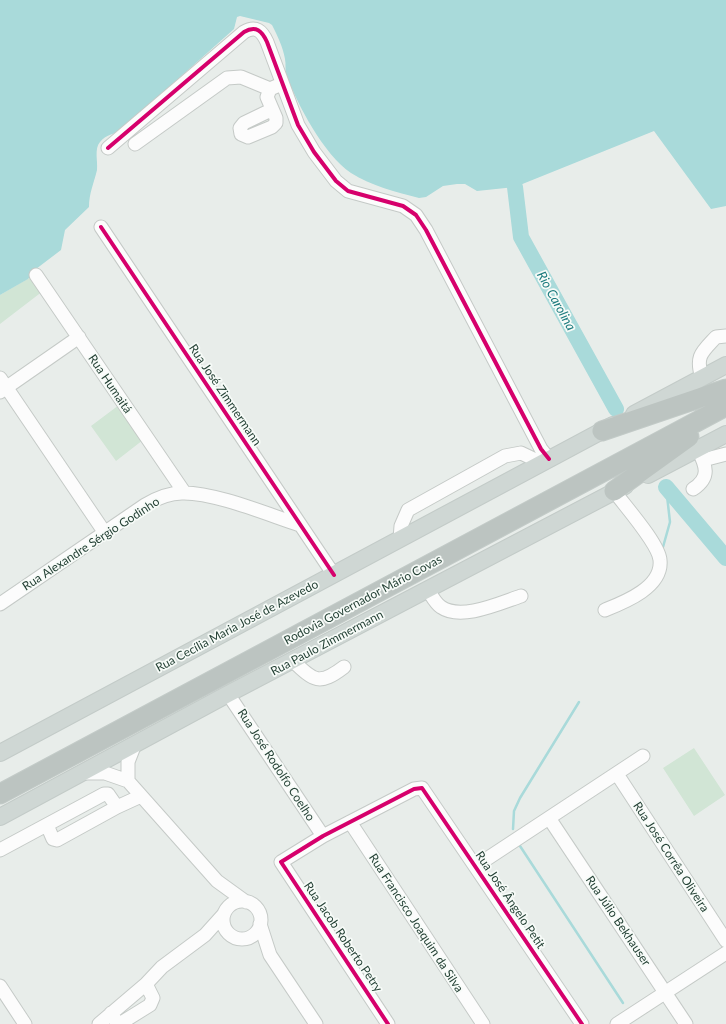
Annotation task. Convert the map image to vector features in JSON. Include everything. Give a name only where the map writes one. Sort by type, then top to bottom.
[{"type":"highway","points":[[602,431],[726,389]]},
{"type":"highway","name":"Rodovia Governador Mário Covas","points":[[0,780],[726,392]]},
{"type":"highway","name":"Rodovia Governador Mário Covas","points":[[0,794],[726,406]]},
{"type":"highway","points":[[614,492],[726,410]]},
{"type":"main road","name":"Rua Cecília Maria José de Azevedo","points":[[0,753],[726,365]]},
{"type":"main road","name":"Rua Paulo Zimmermann","points":[[0,816],[228,694],[656,470],[700,453],[726,434]]},
{"type":"street","points":[[108,148],[250,28],[256,28],[263,33],[298,125],[314,152],[336,181],[348,191],[403,206],[416,215],[426,230],[546,461]]},
{"type":"street","points":[[135,144],[227,78],[241,77],[270,89]]},
{"type":"street","points":[[271,110],[267,97],[270,89],[274,86],[284,86]]},
{"type":"street","name":"Rua José Zimmermann","points":[[101,226],[334,575]]},
{"type":"street","name":"Rua Humaitá","points":[[36,274],[184,492]]},
{"type":"street","points":[[702,378],[698,360],[701,353],[716,337],[726,336]]},
{"type":"street","points":[[79,337],[2,386],[105,533]]},
{"type":"street","points":[[400,539],[401,526],[408,510],[505,456],[521,453],[546,461]]},
{"type":"street","points":[[700,453],[707,459],[726,454]]},
{"type":"street","points":[[693,489],[704,479],[706,472],[700,453]]},
{"type":"street","name":"Rua Alexandre Sérgio Godinho","points":[[0,604],[151,501],[167,494],[184,492],[222,500],[300,525]]},
{"type":"street","points":[[605,610],[625,602],[646,589],[658,575],[660,560],[655,546],[614,492]]},
{"type":"street","points":[[428,590],[435,602],[442,607],[460,612],[479,609],[521,596]]},
{"type":"street","points":[[293,661],[314,679],[321,680],[331,677],[344,667]]},
{"type":"street","name":"Rua José Rodolfo Coelho","points":[[228,694],[323,836]]},
{"type":"street","points":[[128,781],[128,762],[135,744]]},
{"type":"street","points":[[476,866],[643,756]]},
{"type":"street","points":[[80,773],[106,772],[128,781],[217,881],[258,910],[260,924],[270,955],[316,1024]]},
{"type":"street","name":"Rua José Corrêa Oliveira","points":[[617,774],[726,941]]},
{"type":"street","name":"Rua José Ângelo Petit","points":[[350,822],[414,789],[422,788],[582,1024]]},
{"type":"street","points":[[0,850],[104,794],[108,794],[117,807]]},
{"type":"street","points":[[47,825],[53,839],[57,840],[117,807],[141,796]]},
{"type":"street","name":"Rua Júlio Bekhauser","points":[[549,818],[686,1024]]},
{"type":"street","points":[[323,836],[350,822]]},
{"type":"street","name":"Rua Francisco Joaquim da Silva","points":[[350,822],[483,1024]]},
{"type":"street","name":"Rua Jacob Roberto Petry","points":[[323,836],[281,862],[388,1024]]},
{"type":"street","points":[[217,881],[226,911],[224,925],[228,934]]},
{"type":"street","points":[[99,1024],[146,984],[162,967],[205,935],[236,902],[246,902]]},
{"type":"street","points":[[205,935],[228,934],[237,938],[247,938],[255,933],[260,924]]},
{"type":"street","points":[[247,938],[270,955]]},
{"type":"street","points":[[617,1024],[726,953]]},
{"type":"street","points":[[111,1013],[116,1021],[121,1023],[150,1005],[153,998],[146,984]]},
{"type":"street","points":[[0,986],[25,1024]]},
{"type":"green space","points":[[31,277],[43,291],[0,324],[0,295]]},
{"type":"green space","points":[[119,405],[143,440],[116,461],[91,426]]},
{"type":"green space","points":[[694,748],[725,795],[694,816],[663,768]]},
{"type":"water","points":[[0,0],[726,0],[726,206],[711,209],[654,131],[515,187],[477,191],[465,184],[457,184],[443,186],[426,197],[419,198],[376,185],[351,173],[341,165],[321,142],[304,114],[291,86],[286,74],[283,50],[272,25],[240,16],[237,17],[234,29],[122,129],[105,137],[100,142],[97,148],[97,170],[89,207],[65,230],[61,250],[36,269],[28,279],[0,295]]},
{"type":"waterway","name":"Rio Carolina","points":[[515,187],[521,237],[616,409]]},
{"type":"waterway","points":[[663,547],[670,522],[666,487]]},
{"type":"waterway","name":"Rio Carolina","points":[[666,487],[726,558]]},
{"type":"waterway","points":[[513,829],[514,811],[520,798],[579,702]]},
{"type":"waterway","points":[[520,846],[623,1003]]},
{"type":"cycle path","points":[[108,148],[244,32],[252,29],[261,32],[267,42],[298,125],[314,152],[336,181],[348,191],[403,206],[416,215],[426,230],[541,449],[549,459]]},
{"type":"cycle path","points":[[101,227],[334,575]]},
{"type":"cycle path","points":[[388,1024],[281,862],[323,836],[414,789],[422,788],[582,1024]]}]
